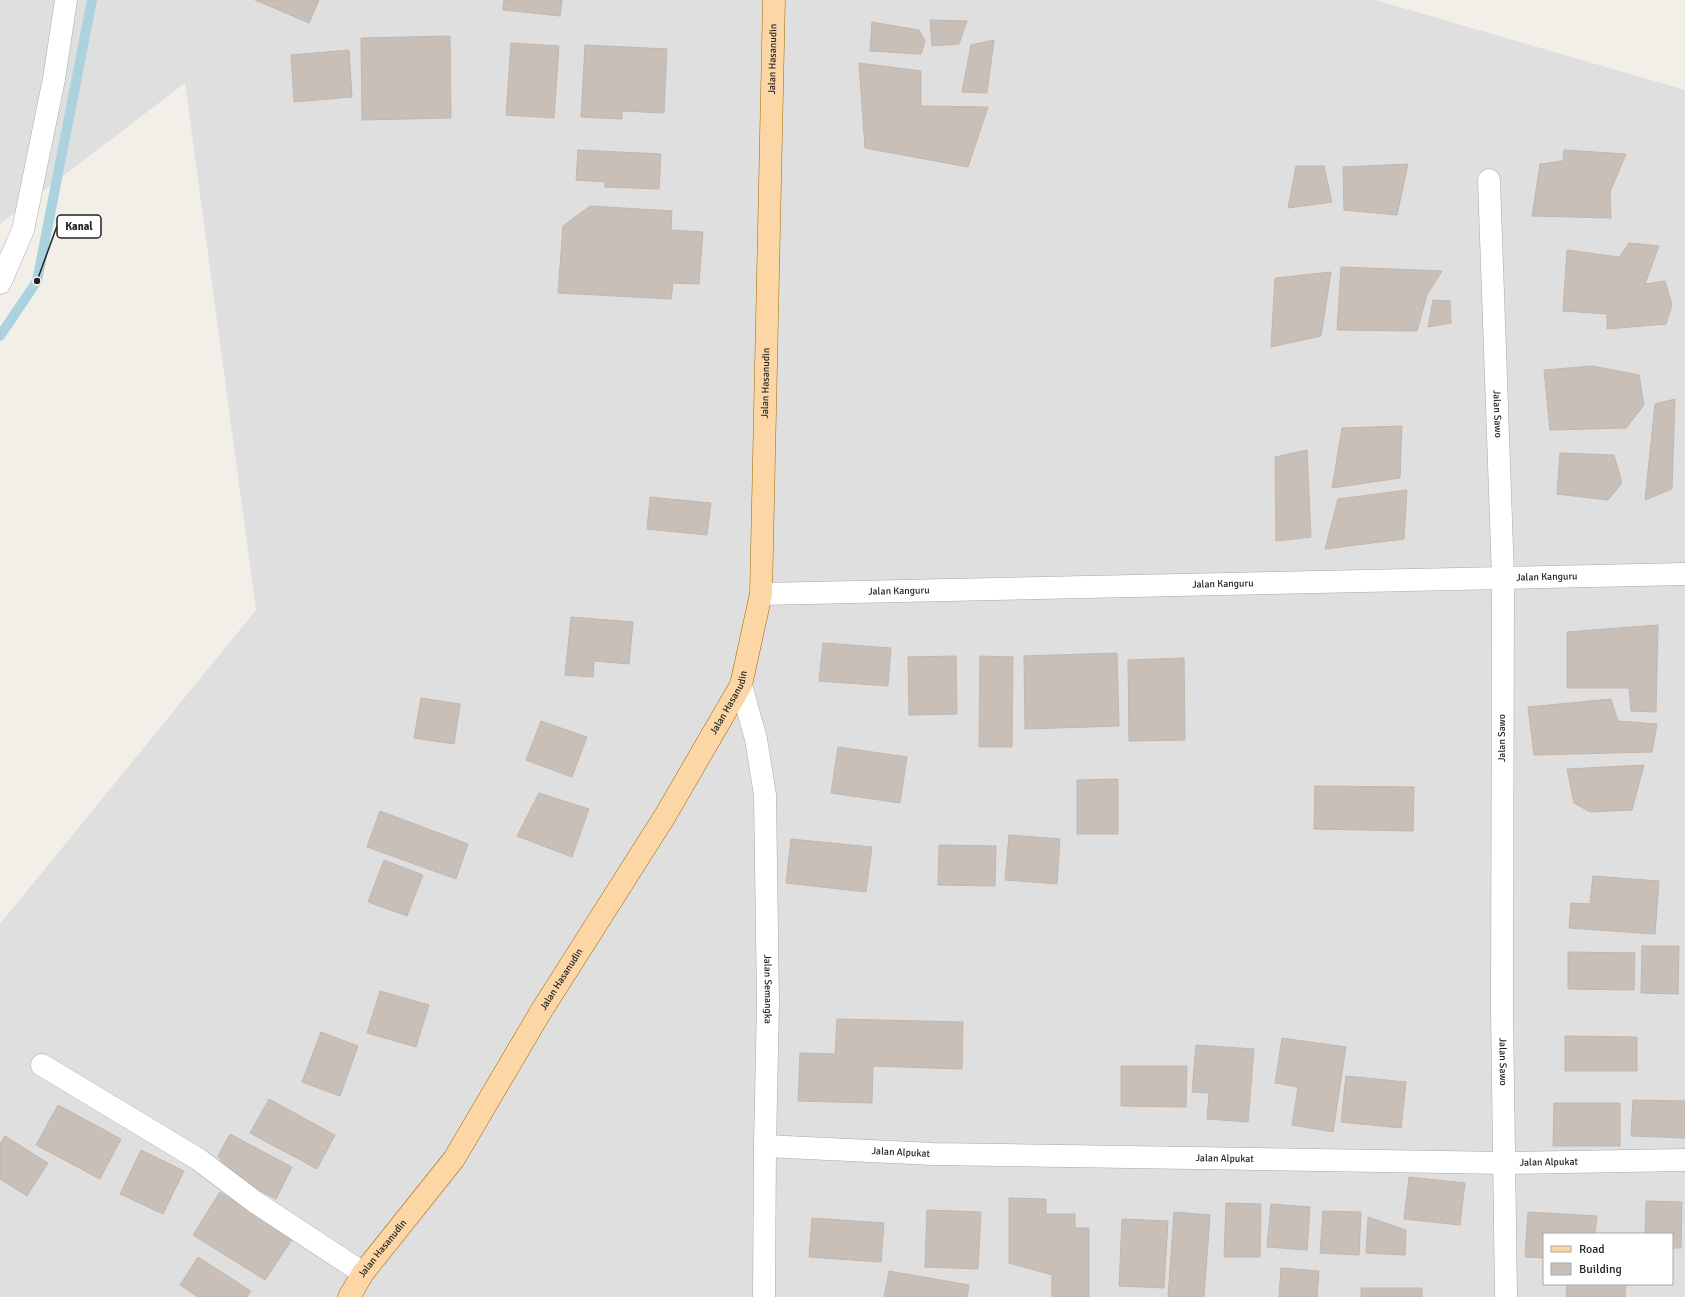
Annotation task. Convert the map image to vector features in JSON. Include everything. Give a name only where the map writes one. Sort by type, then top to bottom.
[{"type":"main road","name":"Jalan Hasanudin","points":[[349,1297],[363,1273],[454,1158],[540,1013],[665,816],[741,685],[761,594],[774,0]]},
{"type":"street","points":[[0,283],[23,230],[54,79],[66,0]]},
{"type":"street","name":"Jalan Sawo","points":[[1489,180],[1502,577],[1502,1011],[1506,1297]]},
{"type":"street","name":"Jalan Kanguru","points":[[761,594],[1685,574]]},
{"type":"street","name":"Jalan Semangka","points":[[741,685],[756,739],[765,795],[768,1003],[764,1146],[764,1297]]},
{"type":"street","points":[[42,1065],[145,1129],[198,1159],[255,1202],[363,1273]]},
{"type":"street","name":"Jalan Alpukat","points":[[764,1146],[933,1154],[1505,1163],[1685,1160]]},
{"type":"shaded area","points":[[0,0],[1375,0],[1685,90],[1685,1297],[0,1297],[0,924],[256,610],[185,83],[0,224]]},
{"type":"building","points":[[255,0],[319,0],[309,23]]},
{"type":"building","points":[[504,0],[562,0],[560,16],[503,10]]},
{"type":"building","points":[[930,20],[967,21],[959,44],[932,46]]},
{"type":"building","points":[[872,22],[919,30],[925,41],[921,54],[870,51]]},
{"type":"building","points":[[450,36],[451,118],[362,120],[361,38]]},
{"type":"building","points":[[994,40],[987,93],[962,92],[971,45]]},
{"type":"building","points":[[511,43],[559,46],[554,118],[506,115]]},
{"type":"building","points":[[585,45],[667,49],[664,113],[622,111],[622,119],[581,117]]},
{"type":"building","points":[[349,50],[352,97],[294,102],[291,55]]},
{"type":"building","points":[[859,63],[921,71],[921,106],[988,107],[968,167],[865,148]]},
{"type":"building","points":[[578,150],[661,154],[659,189],[605,187],[605,182],[576,180]]},
{"type":"building","points":[[1564,150],[1626,154],[1610,192],[1611,218],[1532,216],[1540,164],[1563,161]]},
{"type":"building","points":[[1408,164],[1397,215],[1344,210],[1343,167]]},
{"type":"building","points":[[1296,166],[1324,166],[1332,202],[1288,208]]},
{"type":"building","points":[[590,206],[672,211],[671,230],[703,232],[699,284],[673,283],[671,299],[558,293],[563,226]]},
{"type":"building","points":[[1629,243],[1659,246],[1645,284],[1665,281],[1672,305],[1666,324],[1607,329],[1607,314],[1563,311],[1567,250],[1619,257]]},
{"type":"building","points":[[1341,267],[1442,271],[1427,295],[1417,331],[1337,330]]},
{"type":"building","points":[[1331,272],[1321,336],[1271,347],[1275,278]]},
{"type":"building","points":[[1433,300],[1450,301],[1451,323],[1428,327]]},
{"type":"building","points":[[1592,366],[1639,375],[1644,405],[1626,428],[1550,430],[1544,370]]},
{"type":"building","points":[[1675,399],[1672,489],[1645,500],[1655,404]]},
{"type":"building","points":[[1402,426],[1400,478],[1332,488],[1342,428]]},
{"type":"building","points":[[1307,450],[1311,537],[1276,541],[1275,457]]},
{"type":"building","points":[[1560,453],[1614,455],[1622,483],[1608,500],[1557,494]]},
{"type":"building","points":[[1407,490],[1404,539],[1325,549],[1338,499]]},
{"type":"building","points":[[650,497],[711,503],[707,535],[647,529]]},
{"type":"building","points":[[571,617],[633,622],[629,664],[594,661],[593,677],[565,675]]},
{"type":"building","points":[[1658,625],[1656,712],[1631,711],[1629,688],[1567,688],[1567,632]]},
{"type":"building","points":[[823,643],[891,648],[888,686],[819,681]]},
{"type":"building","points":[[1117,653],[1119,726],[1025,729],[1024,656]]},
{"type":"building","points":[[956,656],[957,714],[909,715],[908,657]]},
{"type":"building","points":[[980,656],[1013,657],[1012,747],[979,747]]},
{"type":"building","points":[[1184,658],[1185,740],[1129,741],[1128,660]]},
{"type":"building","points":[[421,698],[460,704],[454,744],[414,738]]},
{"type":"building","points":[[1611,699],[1618,721],[1657,724],[1652,752],[1534,755],[1528,707]]},
{"type":"building","points":[[541,721],[587,737],[572,777],[526,760]]},
{"type":"building","points":[[838,747],[907,757],[900,803],[831,793]]},
{"type":"building","points":[[1644,765],[1632,810],[1590,812],[1574,803],[1567,769]]},
{"type":"building","points":[[1118,779],[1118,834],[1077,834],[1077,780]]},
{"type":"building","points":[[1315,786],[1414,787],[1413,831],[1314,829]]},
{"type":"building","points":[[539,793],[589,809],[572,857],[517,836]]},
{"type":"building","points":[[380,811],[468,844],[456,879],[367,847]]},
{"type":"building","points":[[1009,835],[1060,839],[1057,884],[1005,880]]},
{"type":"building","points":[[791,839],[872,847],[866,892],[786,883]]},
{"type":"building","points":[[939,845],[996,846],[995,886],[938,885]]},
{"type":"building","points":[[384,860],[423,875],[407,916],[368,902]]},
{"type":"building","points":[[1593,876],[1659,881],[1655,934],[1569,928],[1571,903],[1590,904]]},
{"type":"building","points":[[1642,946],[1679,946],[1678,994],[1641,993]]},
{"type":"building","points":[[1568,952],[1635,953],[1634,990],[1568,989]]},
{"type":"building","points":[[380,991],[429,1005],[416,1047],[367,1033]]},
{"type":"building","points":[[837,1019],[963,1022],[962,1069],[873,1066],[872,1103],[798,1101],[800,1053],[835,1054]]},
{"type":"building","points":[[321,1032],[358,1046],[340,1096],[302,1082]]},
{"type":"building","points":[[1565,1036],[1637,1037],[1637,1071],[1565,1071]]},
{"type":"building","points":[[1282,1038],[1346,1047],[1333,1132],[1292,1125],[1298,1087],[1275,1083]]},
{"type":"building","points":[[1196,1045],[1254,1049],[1248,1122],[1207,1119],[1209,1093],[1192,1092]]},
{"type":"building","points":[[1121,1066],[1187,1066],[1186,1107],[1121,1106]]},
{"type":"building","points":[[1346,1076],[1406,1082],[1401,1128],[1341,1122]]},
{"type":"building","points":[[269,1099],[335,1135],[317,1169],[250,1133]]},
{"type":"building","points":[[1633,1100],[1685,1101],[1685,1138],[1631,1136]]},
{"type":"building","points":[[1554,1103],[1620,1103],[1620,1146],[1553,1146]]},
{"type":"building","points":[[58,1105],[121,1139],[100,1179],[36,1145]]},
{"type":"building","points":[[230,1134],[292,1167],[276,1199],[232,1176],[218,1156]]},
{"type":"building","points":[[5,1136],[48,1163],[27,1196],[0,1179],[0,1144]]},
{"type":"building","points":[[141,1150],[184,1171],[163,1214],[120,1194]]},
{"type":"building","points":[[1409,1177],[1465,1183],[1460,1225],[1404,1219]]},
{"type":"building","points":[[220,1192],[293,1238],[265,1280],[193,1235]]},
{"type":"building","points":[[1009,1198],[1046,1199],[1046,1214],[1075,1214],[1075,1228],[1089,1228],[1089,1297],[1052,1297],[1052,1275],[1009,1263]]},
{"type":"building","points":[[1646,1201],[1682,1202],[1681,1248],[1673,1248],[1673,1233],[1645,1233]]},
{"type":"building","points":[[1226,1203],[1261,1204],[1260,1257],[1224,1257]]},
{"type":"building","points":[[1271,1204],[1310,1207],[1307,1250],[1267,1247]]},
{"type":"building","points":[[927,1210],[981,1212],[978,1269],[925,1267]]},
{"type":"building","points":[[1323,1211],[1361,1212],[1359,1255],[1320,1253]]},
{"type":"building","points":[[1174,1212],[1210,1215],[1204,1297],[1168,1297]]},
{"type":"building","points":[[1528,1212],[1597,1216],[1595,1233],[1543,1233],[1543,1258],[1525,1257]]},
{"type":"building","points":[[1368,1217],[1406,1230],[1405,1255],[1366,1253]]},
{"type":"building","points":[[812,1218],[884,1223],[881,1262],[809,1257]]},
{"type":"building","points":[[1122,1219],[1168,1221],[1164,1288],[1119,1286]]},
{"type":"building","points":[[198,1257],[251,1291],[247,1297],[198,1297],[180,1285]]},
{"type":"building","points":[[1281,1268],[1319,1271],[1317,1297],[1279,1297]]},
{"type":"building","points":[[889,1271],[969,1285],[967,1297],[884,1297]]},
{"type":"building","points":[[1567,1285],[1626,1285],[1625,1297],[1566,1297]]},
{"type":"building","points":[[1361,1288],[1422,1288],[1422,1297],[1361,1297]]},
{"type":"waterway","points":[[0,336],[37,281],[92,0]]},
{"type":"place","name":"Kanal","points":[[37,281]]}]
